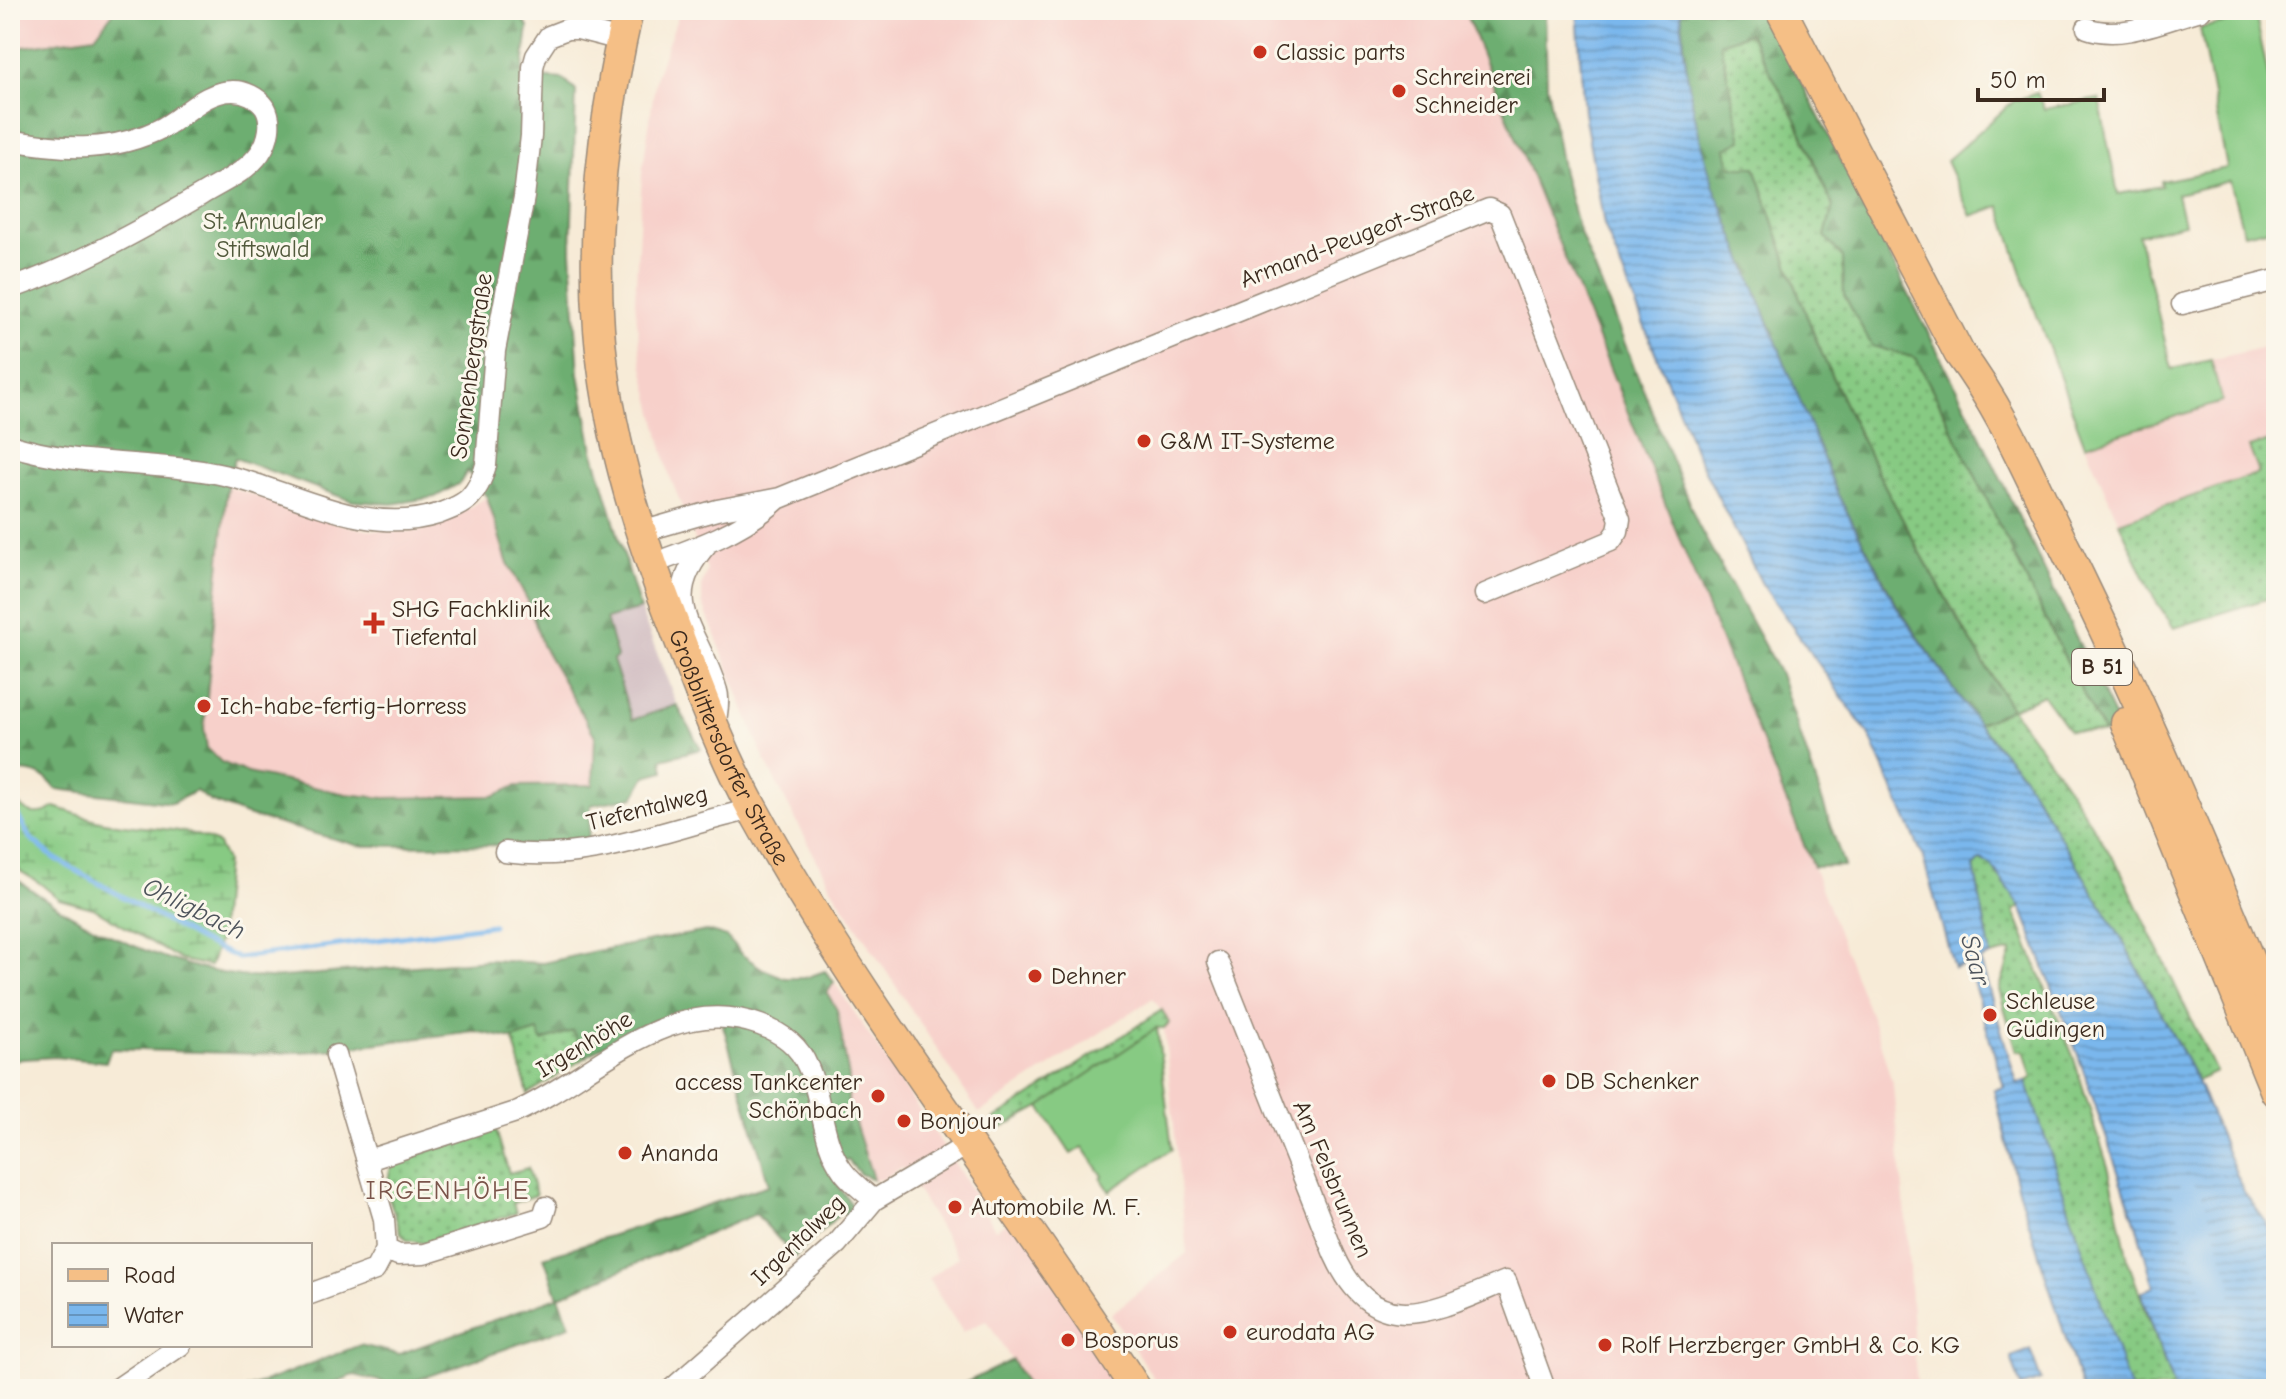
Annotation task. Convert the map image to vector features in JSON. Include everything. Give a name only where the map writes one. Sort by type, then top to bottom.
[{"type":"main road","name":"Großblittersdorfer Straße","points":[[628,10],[602,145],[597,300],[611,420],[651,564],[715,730],[753,809],[861,987],[1136,1389]]},
{"type":"main road","name":"B 51","points":[[1781,10],[1959,353],[1974,373],[2011,439],[2156,738],[2276,1026]]},
{"type":"main road","name":"B 51","points":[[1959,353],[1966,379],[2068,590],[2132,736],[2276,1092]]},
{"type":"street","points":[[2087,28],[2102,33],[2118,32],[2201,10]]},
{"type":"street","name":"Sonnenbergstraße","points":[[10,445],[79,459],[211,472],[353,516],[429,517],[471,497],[486,465],[495,351],[524,197],[536,56],[549,36],[567,29],[621,40]]},
{"type":"street","points":[[10,140],[93,149],[126,143],[165,126],[213,95],[233,91],[247,93],[259,100],[270,125],[260,153],[221,182],[126,238],[55,273],[10,289]]},
{"type":"street","name":"Armand-Peugeot-Straße","points":[[641,532],[717,510],[780,498],[1489,209],[1500,214],[1503,221],[1620,519],[1618,531],[1611,541],[1485,594]]},
{"type":"street","points":[[2182,304],[2276,280]]},
{"type":"street","name":"Armand-Peugeot-Straße","points":[[651,564],[708,543],[753,519],[780,498]]},
{"type":"street","name":"Armand-Peugeot-Straße","points":[[708,543],[693,560],[687,573],[682,607],[719,694],[715,730]]},
{"type":"street","name":"Tiefentalweg","points":[[505,852],[526,855],[605,849],[753,809]]},
{"type":"street","name":"Am Felsbrunnen","points":[[1218,962],[1331,1246],[1352,1286],[1378,1306],[1406,1314],[1439,1309],[1506,1281],[1545,1389]]},
{"type":"street","name":"Irgenhöhe","points":[[368,1160],[516,1112],[536,1103],[632,1041],[671,1026],[720,1017],[767,1027],[797,1046],[813,1078],[833,1154],[852,1181],[874,1200]]},
{"type":"street","points":[[312,1293],[365,1276],[375,1270],[386,1249],[384,1219],[336,1055]]},
{"type":"street","name":"Irgentalweg","points":[[672,1389],[837,1244],[874,1200],[969,1144]]},
{"type":"street","points":[[386,1249],[398,1255],[424,1254],[543,1217],[546,1207]]},
{"type":"street","points":[[117,1389],[178,1347]]},
{"type":"shaded area","points":[[10,10],[116,12],[96,35],[10,49]]},
{"type":"shaded area","points":[[680,10],[1464,10],[1813,867],[1879,1038],[1893,1086],[1919,1389],[1161,1389],[1111,1314],[1187,1253],[1164,1028],[1169,1023],[1153,998],[979,1113],[831,887],[765,761],[702,602],[702,584],[707,570],[669,474],[641,359],[635,301],[642,174],[656,76]]},
{"type":"shaded area","points":[[2276,344],[2276,440],[2249,448],[2259,473],[2119,522],[2085,445],[2221,402],[2211,360]]},
{"type":"shaded area","name":"SHG Fachklinik Tiefental","points":[[227,486],[335,523],[367,530],[398,532],[438,526],[487,497],[507,561],[528,601],[542,645],[595,736],[594,785],[516,786],[494,796],[385,798],[346,794],[248,773],[221,762],[207,748],[204,728]]},
{"type":"shaded area","points":[[640,609],[677,705],[632,720],[613,659],[617,657],[605,619]]},
{"type":"shaded area","points":[[834,982],[995,1229],[1019,1216],[1136,1389],[1029,1389],[987,1320],[963,1332],[928,1279],[958,1257],[902,1167],[882,1180],[873,1179],[861,1147],[848,1101],[849,1078],[837,1010],[827,993]]},
{"type":"green space","name":"St. Arnualer Stiftswald","points":[[115,10],[517,10],[528,27],[522,76],[563,79],[576,91],[571,251],[579,374],[593,450],[640,609],[606,619],[617,657],[613,660],[632,720],[677,705],[701,749],[662,759],[664,771],[646,776],[634,797],[591,805],[588,842],[360,846],[246,815],[210,801],[196,791],[172,803],[56,789],[40,775],[17,771],[10,748],[10,49],[95,36]],"holes":[[[235,458],[352,501],[392,504],[435,497],[460,483],[467,471],[487,497],[507,561],[528,601],[542,645],[595,736],[593,785],[516,786],[494,796],[385,798],[346,794],[248,773],[221,762],[207,748],[204,728],[227,486]]]},
{"type":"green space","points":[[1464,10],[1545,10],[1547,86],[1563,173],[1578,228],[1698,525],[1780,674],[1844,866],[1813,867]]},
{"type":"green space","points":[[1681,10],[1765,10],[1974,423],[2122,733],[2104,733],[1916,358],[1872,346],[1844,295],[1843,258],[1825,236],[1833,206],[1796,119],[1749,33],[1720,43],[1742,140],[1726,148],[1730,167],[1755,167],[1806,313],[1845,406],[1912,538],[2011,709],[1978,724],[1898,607],[1838,495],[1714,187],[1688,86]]},
{"type":"green space","points":[[2256,17],[2276,114],[2276,227],[2244,234],[2230,181],[2177,194],[2184,224],[2138,235],[2172,369],[2211,360],[2222,402],[2085,445],[2000,206],[1971,216],[1946,161],[2014,101],[2037,93],[2044,109],[2099,99],[2118,194],[2162,186],[2161,181],[2227,168],[2200,28]]},
{"type":"green space","points":[[1749,33],[1796,119],[1833,206],[1825,236],[1843,258],[1844,295],[1872,346],[1916,358],[2104,733],[2069,730],[2043,695],[2012,709],[2065,783],[2121,871],[2216,1072],[2197,1081],[2125,945],[2023,775],[1978,724],[2011,708],[1912,538],[1845,406],[1806,313],[1755,167],[1730,167],[1720,43]]},
{"type":"green space","points":[[2276,440],[2276,596],[2174,628],[2154,598],[2119,522],[2259,473],[2249,447]]},
{"type":"green space","points":[[10,794],[30,812],[41,813],[55,807],[101,821],[179,831],[217,843],[226,861],[219,940],[210,966],[181,960],[93,908],[59,899],[20,871],[10,853]]},
{"type":"green space","points":[[1981,860],[1991,865],[2021,907],[2014,911],[2073,1056],[2109,1170],[2129,1264],[2174,1389],[2130,1389],[2119,1362],[2026,1081],[2032,1078],[2025,1054],[2023,1050],[2017,1051],[1999,990],[2012,951],[1991,956],[1974,867]]},
{"type":"green space","points":[[10,874],[67,912],[132,945],[202,969],[237,975],[270,978],[488,960],[543,963],[707,931],[727,937],[741,954],[763,969],[785,978],[805,978],[825,971],[834,982],[827,993],[837,1010],[849,1078],[848,1101],[873,1179],[860,1174],[848,1160],[831,1169],[839,1187],[855,1209],[850,1220],[841,1212],[795,1257],[756,1214],[559,1296],[570,1326],[400,1386],[354,1375],[317,1389],[246,1389],[360,1345],[399,1354],[558,1297],[544,1257],[769,1185],[718,1008],[683,1013],[649,1024],[586,1057],[573,1031],[542,1041],[538,1031],[513,1039],[474,1031],[317,1051],[257,1054],[111,1049],[106,1062],[55,1057],[10,1060]]},
{"type":"green space","points":[[1162,1010],[1169,1023],[1164,1028],[1157,1028],[1040,1107],[999,1129],[993,1120]]},
{"type":"green space","points":[[1157,1028],[1172,1149],[1110,1191],[1083,1147],[1071,1154],[1040,1107]]},
{"type":"green space","points":[[539,1030],[543,1041],[573,1030],[586,1057],[528,1094],[513,1039]]},
{"type":"green space","points":[[496,1130],[509,1173],[528,1168],[536,1195],[513,1203],[516,1213],[424,1243],[407,1240],[401,1233],[386,1189],[391,1166],[402,1159]]},
{"type":"green space","points":[[1012,1360],[1029,1389],[953,1389]]},
{"type":"water","name":"Saar","points":[[1577,10],[1681,10],[1692,100],[1714,187],[1838,495],[1897,607],[1978,724],[2023,775],[2125,945],[2197,1081],[2244,1192],[2266,1222],[2276,1250],[2276,1389],[2174,1389],[2141,1292],[2154,1287],[2136,1224],[2078,1055],[2021,907],[1991,865],[1981,860],[1974,867],[1991,956],[1980,960],[2017,1083],[2026,1081],[2130,1389],[2082,1389],[2017,1186],[1994,1090],[2004,1087],[1968,964],[1954,968],[1922,854],[1869,735],[1762,584],[1698,457],[1604,225],[1584,113]]},
{"type":"water","points":[[2030,1350],[2041,1380],[2021,1387],[2011,1357]]},
{"type":"waterway","name":"Ohligbach","points":[[10,802],[30,838],[54,858],[201,941],[238,958],[493,925]]},
{"type":"waterway","points":[[2188,1198],[2218,1289]]},
{"type":"place","name":"Classic parts","points":[[1260,52]]},
{"type":"place","name":"Schreinerei Schneider","points":[[1399,91]]},
{"type":"place","name":"G&M IT-Systeme","points":[[1144,441]]},
{"type":"place","name":"SHG Fachklinik Tiefental","points":[[374,623]]},
{"type":"place","name":"Ich-habe-fertig-Horress","points":[[204,706]]},
{"type":"place","name":"Dehner","points":[[1035,976]]},
{"type":"place","name":"Schleuse Güdingen","points":[[1990,1015]]},
{"type":"place","name":"DB Schenker","points":[[1549,1081]]},
{"type":"place","name":"access Tankcenter Schönbach","points":[[878,1096]]},
{"type":"place","name":"Bonjour","points":[[904,1121]]},
{"type":"place","name":"Ananda","points":[[625,1153]]},
{"type":"place","name":"Automobile M. F.","points":[[955,1207]]},
{"type":"place","name":"eurodata AG","points":[[1230,1332]]},
{"type":"place","name":"Bosporus","points":[[1068,1340]]},
{"type":"place","name":"Rolf Herzberger GmbH & Co. KG","points":[[1605,1345]]},
{"type":"district","name":"IRGENHÖHE","points":[[448,1191]]}]
